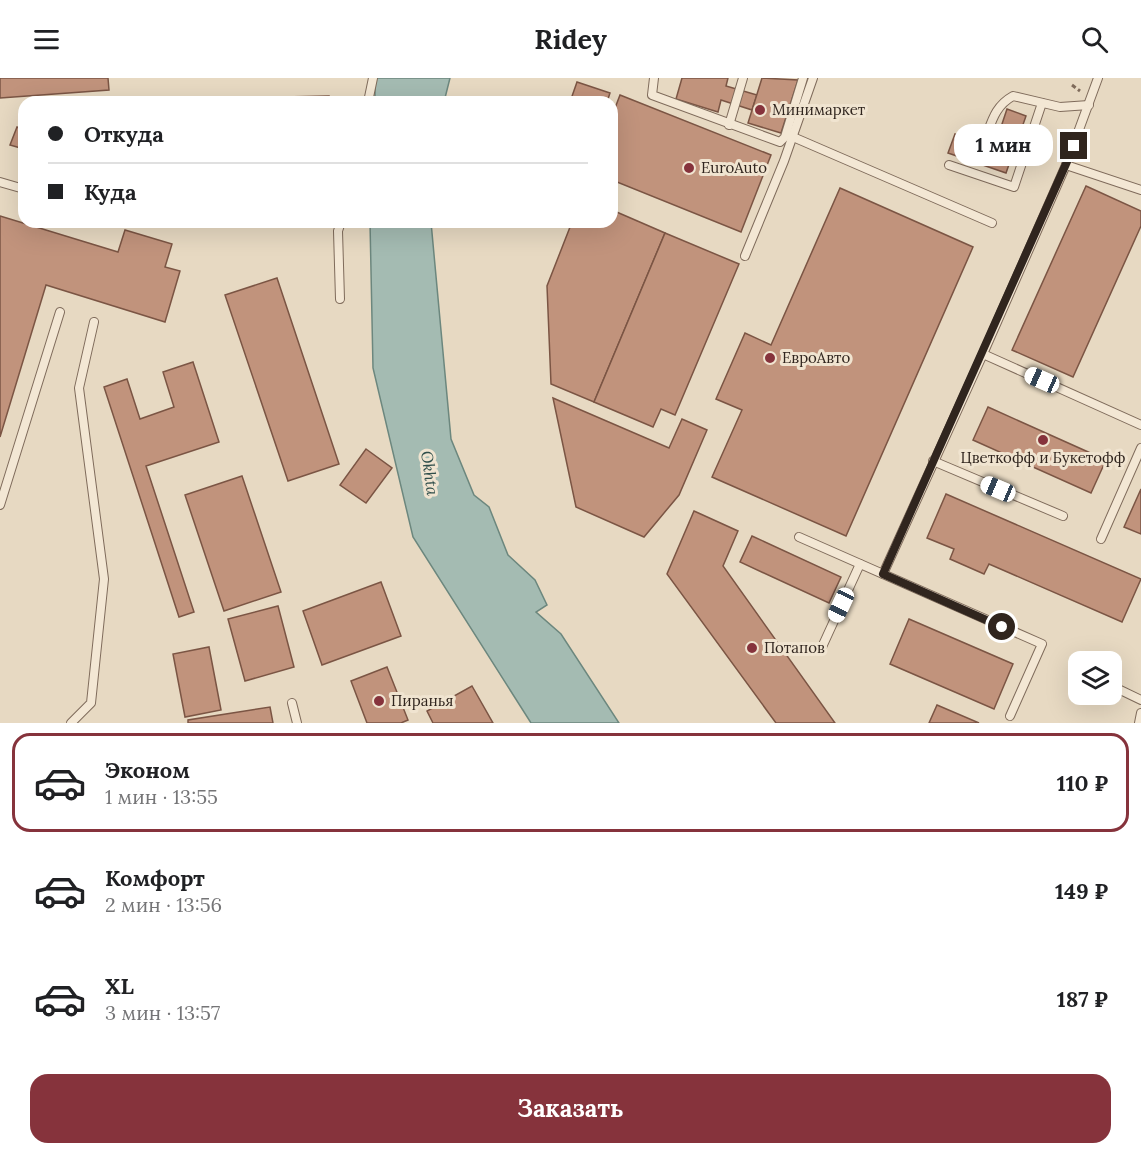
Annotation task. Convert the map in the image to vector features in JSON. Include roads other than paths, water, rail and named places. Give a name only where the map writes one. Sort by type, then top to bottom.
[{"type":"lane","points":[[369,96],[373,78]]},
{"type":"lane","points":[[654,78],[652,96],[780,142],[785,138],[803,78]]},
{"type":"lane","points":[[729,125],[743,78]]},
{"type":"lane","points":[[745,256],[793,137],[813,78]]},
{"type":"lane","points":[[883,574],[1066,165],[1098,78]]},
{"type":"lane","points":[[985,139],[995,110],[1002,102],[1013,96],[1060,107],[1089,105]]},
{"type":"lane","points":[[950,165],[1014,187],[1042,103]]},
{"type":"lane","points":[[793,137],[992,223]]},
{"type":"lane","points":[[1066,165],[1141,190]]},
{"type":"lane","points":[[0,182],[18,187]]},
{"type":"lane","points":[[339,228],[340,299]]},
{"type":"lane","points":[[0,505],[60,312]]},
{"type":"lane","points":[[71,723],[91,703],[104,579],[79,388],[94,322]]},
{"type":"lane","points":[[983,354],[1141,425]]},
{"type":"lane","points":[[1101,539],[1141,448]]},
{"type":"lane","points":[[933,461],[1064,516]]},
{"type":"lane","points":[[799,537],[1042,644],[1010,716]]},
{"type":"lane","points":[[822,647],[860,564]]},
{"type":"lane","points":[[1122,691],[1141,700]]},
{"type":"lane","points":[[292,703],[297,723]]},
{"type":"lane","points":[[1139,723],[1141,713]]},
{"type":"water","points":[[375,78],[450,78],[446,96],[375,96]]},
{"type":"water","name":"Okhta","points":[[370,228],[432,228],[451,439],[474,495],[489,507],[508,555],[535,580],[547,605],[536,612],[561,634],[619,723],[531,723],[413,537],[373,368]]},
{"type":"place","name":"Минимаркет","points":[[760,110]]},
{"type":"place","name":"EuroAuto","points":[[689,168]]},
{"type":"place","name":"ЕвроАвто","points":[[770,358]]},
{"type":"place","name":"Цветкофф и Букетофф","points":[[1043,440]]},
{"type":"place","name":"Потапов","points":[[752,648]]},
{"type":"place","name":"Пиранья","points":[[379,701]]}]
